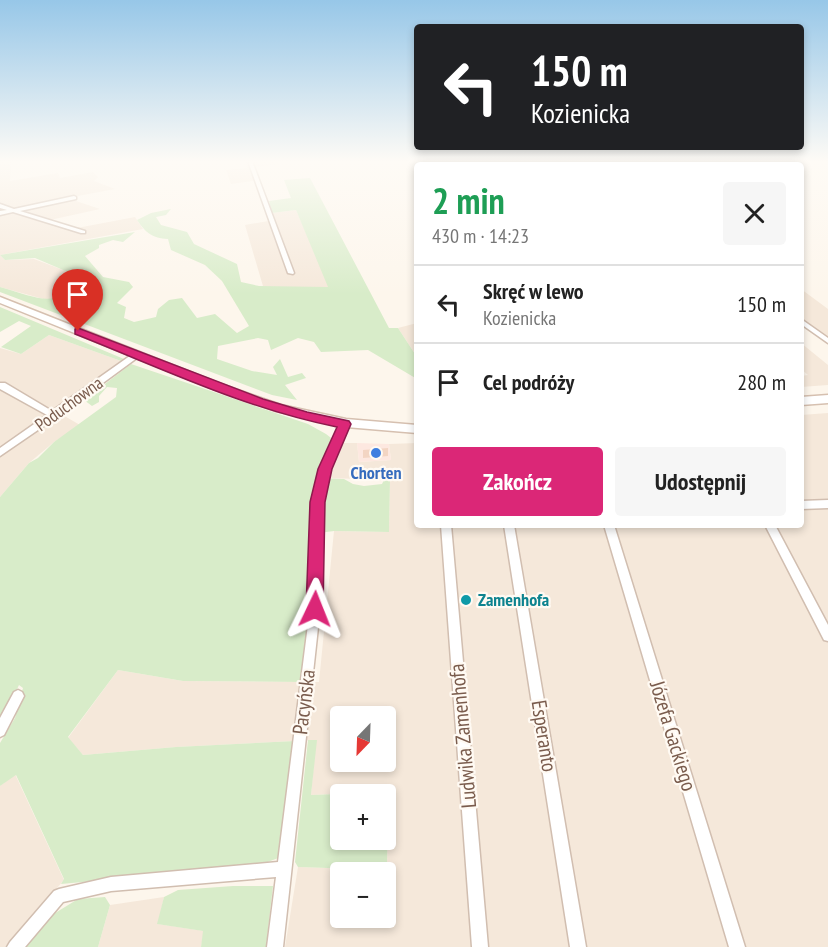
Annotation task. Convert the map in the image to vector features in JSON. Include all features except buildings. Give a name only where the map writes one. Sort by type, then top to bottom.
[{"type":"main road","points":[[0,300],[259,402],[307,417],[345,424],[414,429]]},
{"type":"main road","points":[[804,401],[828,399]]},
{"type":"street","points":[[0,213],[38,205]]},
{"type":"street","points":[[266,205],[291,273]]},
{"type":"street","points":[[0,206],[83,232]]},
{"type":"street","points":[[804,323],[828,341]]},
{"type":"street","name":"Poduchowna","points":[[0,453],[137,355]]},
{"type":"street","points":[[0,386],[2,385],[54,416]]},
{"type":"street","name":"Pacyńska","points":[[275,947],[315,609],[318,502],[325,469],[345,424]]},
{"type":"street","points":[[804,505],[828,504]]},
{"type":"street","name":"Ludwika Zamenhofa","points":[[446,528],[480,947]]},
{"type":"street","name":"Esperanto","points":[[509,528],[578,947]]},
{"type":"street","name":"Józefa Gackiego","points":[[610,528],[737,947]]},
{"type":"street","points":[[772,528],[828,636]]},
{"type":"street","points":[[0,731],[18,696]]},
{"type":"street","points":[[15,947],[59,896],[111,884],[284,869]]},
{"type":"shaded area","points":[[0,205],[89,205],[100,209],[50,220],[77,228],[135,217],[143,229],[0,255]]},
{"type":"shaded area","points":[[296,210],[332,292],[265,293],[245,225],[274,220],[272,213]]},
{"type":"shaded area","points":[[0,255],[5,260],[34,259],[90,280],[63,298],[47,300],[0,287]]},
{"type":"shaded area","points":[[804,291],[828,309],[828,339],[804,320]]},
{"type":"shaded area","points":[[414,324],[414,352],[398,328]]},
{"type":"shaded area","points":[[49,335],[121,361],[58,406],[61,414],[80,425],[54,442],[29,463],[0,497],[0,348],[21,354]]},
{"type":"shaded area","points":[[804,345],[828,365],[828,385],[804,387],[804,376],[808,375],[804,372]]},
{"type":"shaded area","points":[[828,413],[828,947],[285,947],[298,867],[330,868],[330,928],[396,928],[396,862],[387,862],[387,850],[396,850],[396,784],[330,784],[330,794],[311,795],[316,740],[176,747],[83,755],[68,738],[118,670],[183,681],[319,682],[334,531],[389,532],[390,480],[329,478],[342,443],[357,443],[359,462],[391,460],[389,444],[414,443],[414,528],[804,528],[804,415]]},
{"type":"shaded area","points":[[357,443],[389,444],[391,460],[359,462]]},
{"type":"shaded area","points":[[15,774],[64,880],[5,947],[0,947],[0,786]]},
{"type":"shaded area","points":[[164,897],[158,924],[204,931],[201,947],[98,947],[110,905]]},
{"type":"green space","points":[[270,205],[324,205],[389,328],[398,328],[414,352],[414,377],[368,350],[321,352],[314,342],[298,338],[271,350],[268,340],[258,338],[218,346],[217,359],[252,371],[277,375],[273,367],[280,359],[288,377],[302,373],[306,378],[285,385],[297,400],[272,395],[0,292],[0,287],[46,299],[55,298],[89,281],[35,258],[5,260],[0,255],[135,232],[123,242],[113,240],[99,245],[99,248],[85,256],[103,277],[129,282],[133,287],[117,303],[126,307],[124,318],[134,322],[156,317],[158,309],[169,300],[182,298],[197,318],[215,314],[237,333],[249,326],[222,281],[205,265],[171,250],[168,239],[150,234],[137,220],[151,213],[171,209],[166,215],[156,217],[161,225],[187,232],[194,244],[237,264],[241,282],[259,286],[328,287],[296,210],[272,213]]},
{"type":"green space","points":[[0,307],[124,359],[121,361],[49,335],[21,354],[1,347],[31,326],[19,321],[0,332]]},
{"type":"green space","points":[[131,364],[308,424],[326,434],[335,441],[323,461],[318,478],[344,479],[364,486],[382,484],[384,480],[390,480],[389,532],[334,531],[311,534],[310,609],[302,682],[183,681],[118,670],[68,737],[83,755],[176,747],[295,741],[290,762],[281,857],[257,866],[61,884],[64,879],[16,775],[0,786],[0,743],[15,718],[23,688],[19,685],[0,724],[0,497],[29,463],[116,397],[117,388],[107,387],[99,396],[99,402],[92,406],[84,400]]},
{"type":"green space","points":[[308,740],[317,740],[311,795],[330,794],[330,850],[387,850],[387,862],[330,862],[330,868],[298,867],[295,862]]},
{"type":"green space","points":[[273,886],[266,947],[201,947],[203,931],[157,924],[164,897],[178,890]]},
{"type":"green space","points":[[105,897],[110,905],[98,947],[24,947],[47,918],[78,899]]},
{"type":"place","name":"Chorten","points":[[376,453]]},
{"type":"place","name":"Zamenhofa","points":[[466,600]]},
{"type":"route","points":[[78,331],[259,402],[307,417],[345,424],[325,469],[318,502],[315,609]]}]
